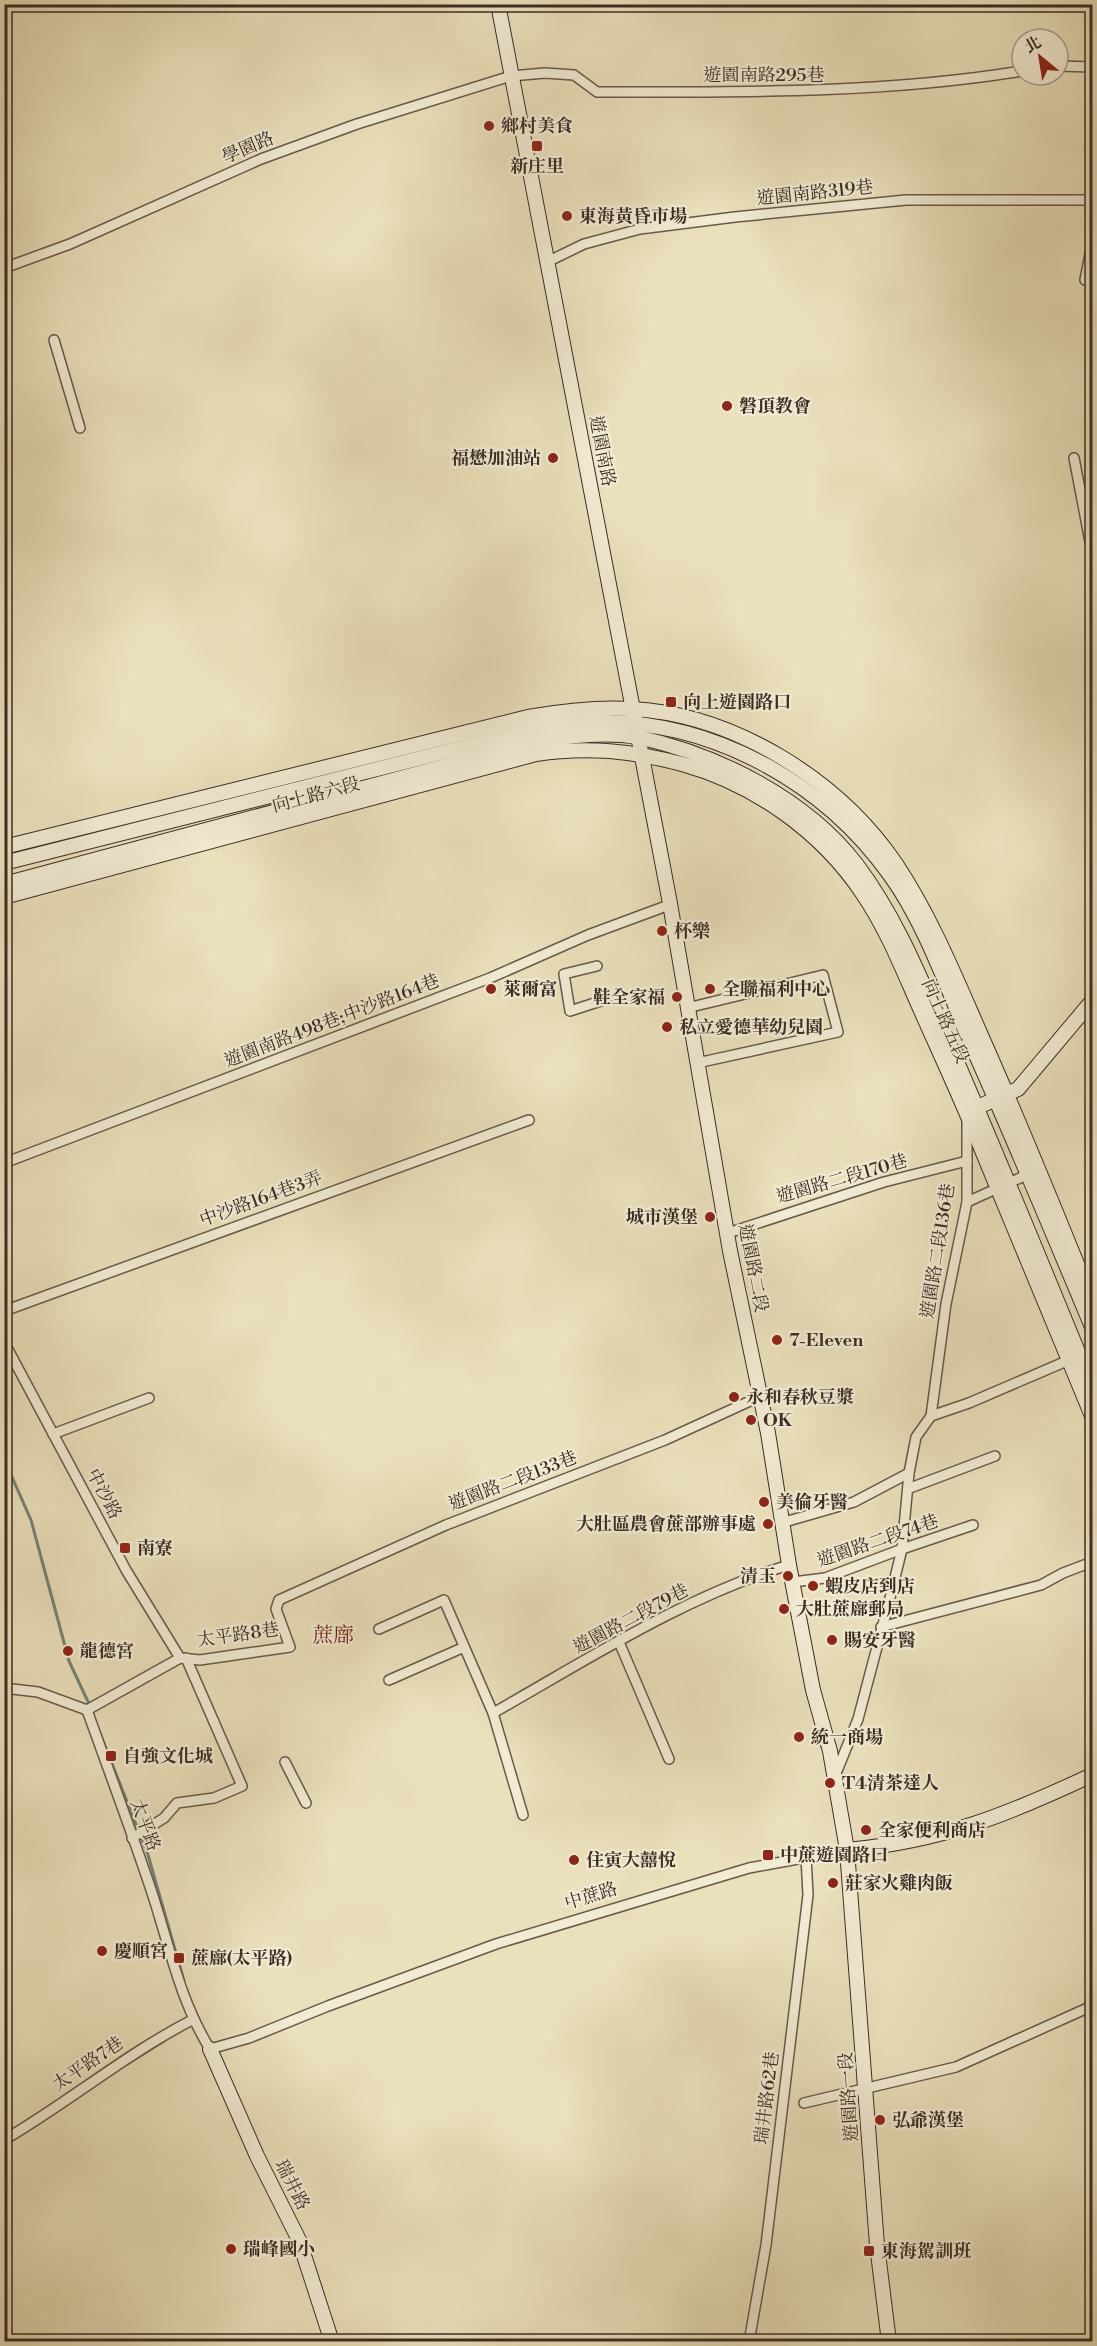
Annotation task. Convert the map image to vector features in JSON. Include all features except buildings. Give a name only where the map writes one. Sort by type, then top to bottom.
[{"type":"main road","name":"遊園南路","points":[[498,4],[669,905]]},
{"type":"main road","name":"向上路六段","points":[[4,847],[528,717],[566,710],[632,709]]},
{"type":"main road","name":"向上路五段","points":[[632,709],[698,722],[756,743],[807,775],[835,797],[872,833],[895,863],[932,923],[1033,1173],[1092,1327]]},
{"type":"main road","name":"向上路六段","points":[[4,863],[532,730],[604,722],[635,731]]},
{"type":"main road","name":"向上路五段","points":[[635,731],[663,727],[704,738],[765,764],[801,786],[851,828],[891,875],[918,924],[1002,1098]]},
{"type":"main road","name":"向上路六段","points":[[4,884],[535,742],[573,735],[635,731]]},
{"type":"main road","name":"向上路五段","points":[[635,731],[701,756],[742,775],[793,805],[833,838],[856,864],[889,917],[1003,1185],[1092,1386]]},
{"type":"main road","name":"向上路六段","points":[[4,897],[536,754],[597,749],[640,752]]},
{"type":"main road","name":"向上路五段","points":[[640,752],[696,768],[742,785],[786,814],[828,851],[864,895],[888,937],[972,1110]]},
{"type":"main road","name":"遊園路二段","points":[[669,905],[728,1233],[761,1396],[781,1523],[813,1690],[835,1776],[847,1850]]},
{"type":"main road","points":[[972,1110],[1018,1089],[1092,1001]]},
{"type":"main road","name":"向上路五段","points":[[1033,1173],[1092,1301]]},
{"type":"main road","name":"向上路五段","points":[[1003,1185],[1092,1416]]},
{"type":"main road","name":"中蔗路","points":[[847,1850],[922,1839],[970,1827],[1028,1805],[1092,1775]]},
{"type":"main road","name":"遊園路一段","points":[[847,1850],[867,2087],[877,2245],[889,2342]]},
{"type":"main road","name":"瑞井路","points":[[210,2049],[257,2156],[299,2240],[332,2342]]},
{"type":"street","points":[[1070,66],[1092,67]]},
{"type":"street","name":"遊園南路295巷","points":[[511,76],[545,73],[574,75],[597,92],[809,92],[976,79],[1010,73]]},
{"type":"street","name":"學園路","points":[[4,268],[70,244],[261,159],[357,124],[511,76]]},
{"type":"street","name":"遊園南路319巷","points":[[547,262],[584,244],[640,229],[735,217],[906,200],[1092,200]]},
{"type":"street","points":[[1085,280],[1092,243]]},
{"type":"street","points":[[54,340],[80,428]]},
{"type":"street","points":[[1074,458],[1092,552]]},
{"type":"street","name":"遊園南路498巷;中沙路164巷","points":[[5,1163],[490,978],[588,935],[669,905]]},
{"type":"street","points":[[597,966],[564,974],[570,1011],[607,999]]},
{"type":"street","points":[[687,1008],[823,975],[838,1032],[697,1063]]},
{"type":"street","name":"遊園路二段136巷","points":[[931,1416],[937,1358],[967,1202],[967,1161],[972,1110]]},
{"type":"street","name":"中沙路164巷3弄","points":[[4,1311],[529,1120]]},
{"type":"street","name":"遊園路二段170巷","points":[[728,1233],[884,1182],[967,1161]]},
{"type":"street","points":[[967,1202],[1033,1173]]},
{"type":"street","name":"中沙路","points":[[4,1342],[126,1570],[183,1658],[242,1786],[214,1798],[177,1803],[164,1818],[132,1838]]},
{"type":"street","points":[[835,1776],[854,1730],[902,1549],[910,1488],[909,1473],[916,1437],[931,1416],[1002,1390],[1069,1360]]},
{"type":"street","name":"遊園路二段133巷","points":[[279,1600],[446,1525],[664,1440],[761,1396]]},
{"type":"street","points":[[53,1434],[149,1398]]},
{"type":"street","points":[[910,1488],[995,1456]]},
{"type":"street","points":[[781,1523],[854,1502],[909,1473]]},
{"type":"street","name":"遊園路二段74巷","points":[[793,1582],[825,1578],[973,1525]]},
{"type":"street","points":[[881,1627],[1041,1585],[1063,1573],[1092,1562]]},
{"type":"street","name":"遊園路二段79巷","points":[[493,1713],[619,1641],[746,1577],[789,1565]]},
{"type":"street","name":"太平路8巷","points":[[183,1658],[200,1660],[290,1647],[276,1609],[279,1600]]},
{"type":"street","points":[[379,1629],[444,1600],[462,1648],[493,1713],[523,1815]]},
{"type":"street","points":[[619,1641],[669,1760]]},
{"type":"street","points":[[389,1680],[462,1648]]},
{"type":"street","points":[[4,1688],[38,1692],[87,1710],[183,1658]]},
{"type":"street","name":"太平路","points":[[87,1710],[192,2020],[210,2049]]},
{"type":"street","points":[[285,1762],[306,1803]]},
{"type":"street","name":"中蔗路","points":[[210,2049],[249,2038],[495,1944],[749,1868],[847,1850]]},
{"type":"street","name":"瑞井路62巷","points":[[749,2342],[766,2245],[808,1896],[806,1857]]},
{"type":"street","points":[[804,2103],[852,2094],[867,2087],[956,2067],[1092,2006]]},
{"type":"street","name":"太平路7巷","points":[[4,2140],[100,2074],[192,2020]]},
{"type":"waterway","points":[[4,1459],[31,1520],[69,1661],[90,1706]]},
{"type":"waterway","points":[[94,1718],[148,1855],[184,1981]]},
{"type":"waterway","points":[[116,2071],[164,2041]]},
{"type":"place","name":"鄉村美食","points":[[489,126]]},
{"type":"place","name":"新庄里","points":[[537,146]]},
{"type":"place","name":"東海黃昏市場","points":[[567,216]]},
{"type":"place","name":"磐頂教會","points":[[727,406]]},
{"type":"place","name":"福懋加油站","points":[[553,458]]},
{"type":"place","name":"向上遊園路口","points":[[671,702]]},
{"type":"place","name":"杯樂","points":[[662,931]]},
{"type":"place","name":"萊爾富","points":[[491,989]]},
{"type":"place","name":"全聯福利中心","points":[[710,989]]},
{"type":"place","name":"鞋全家福","points":[[677,997]]},
{"type":"place","name":"私立愛德華幼兒園","points":[[667,1027]]},
{"type":"place","name":"城市漢堡","points":[[710,1217]]},
{"type":"place","name":"7-Eleven","points":[[777,1340]]},
{"type":"place","name":"永和春秋豆漿","points":[[734,1397]]},
{"type":"place","name":"OK","points":[[751,1420]]},
{"type":"place","name":"美倫牙醫","points":[[764,1502]]},
{"type":"place","name":"大肚區農會蔗部辦事處","points":[[768,1524]]},
{"type":"place","name":"南寮","points":[[125,1548]]},
{"type":"place","name":"清玉","points":[[788,1576]]},
{"type":"place","name":"蝦皮店到店","points":[[813,1586]]},
{"type":"place","name":"大肚蔗廍郵局","points":[[784,1609]]},
{"type":"place","name":"賜安牙醫","points":[[832,1640]]},
{"type":"place","name":"龍德宮","points":[[68,1651]]},
{"type":"place","name":"統一商場","points":[[799,1737]]},
{"type":"place","name":"自強文化城","points":[[111,1756]]},
{"type":"place","name":"T4清茶達人","points":[[830,1783]]},
{"type":"place","name":"全家便利商店","points":[[866,1830]]},
{"type":"place","name":"中蔗遊園路口","points":[[768,1855]]},
{"type":"place","name":"住寅大囍悅","points":[[574,1860]]},
{"type":"place","name":"莊家火雞肉飯","points":[[833,1883]]},
{"type":"place","name":"慶順宮","points":[[102,1951]]},
{"type":"place","name":"蔗廍(太平路)","points":[[179,1958]]},
{"type":"place","name":"弘爺漢堡","points":[[880,2120]]},
{"type":"place","name":"瑞峰國小","points":[[231,2249]]},
{"type":"place","name":"東海駕訓班","points":[[869,2251]]},
{"type":"district","name":"蔗廍","points":[[333,1636]]}]
